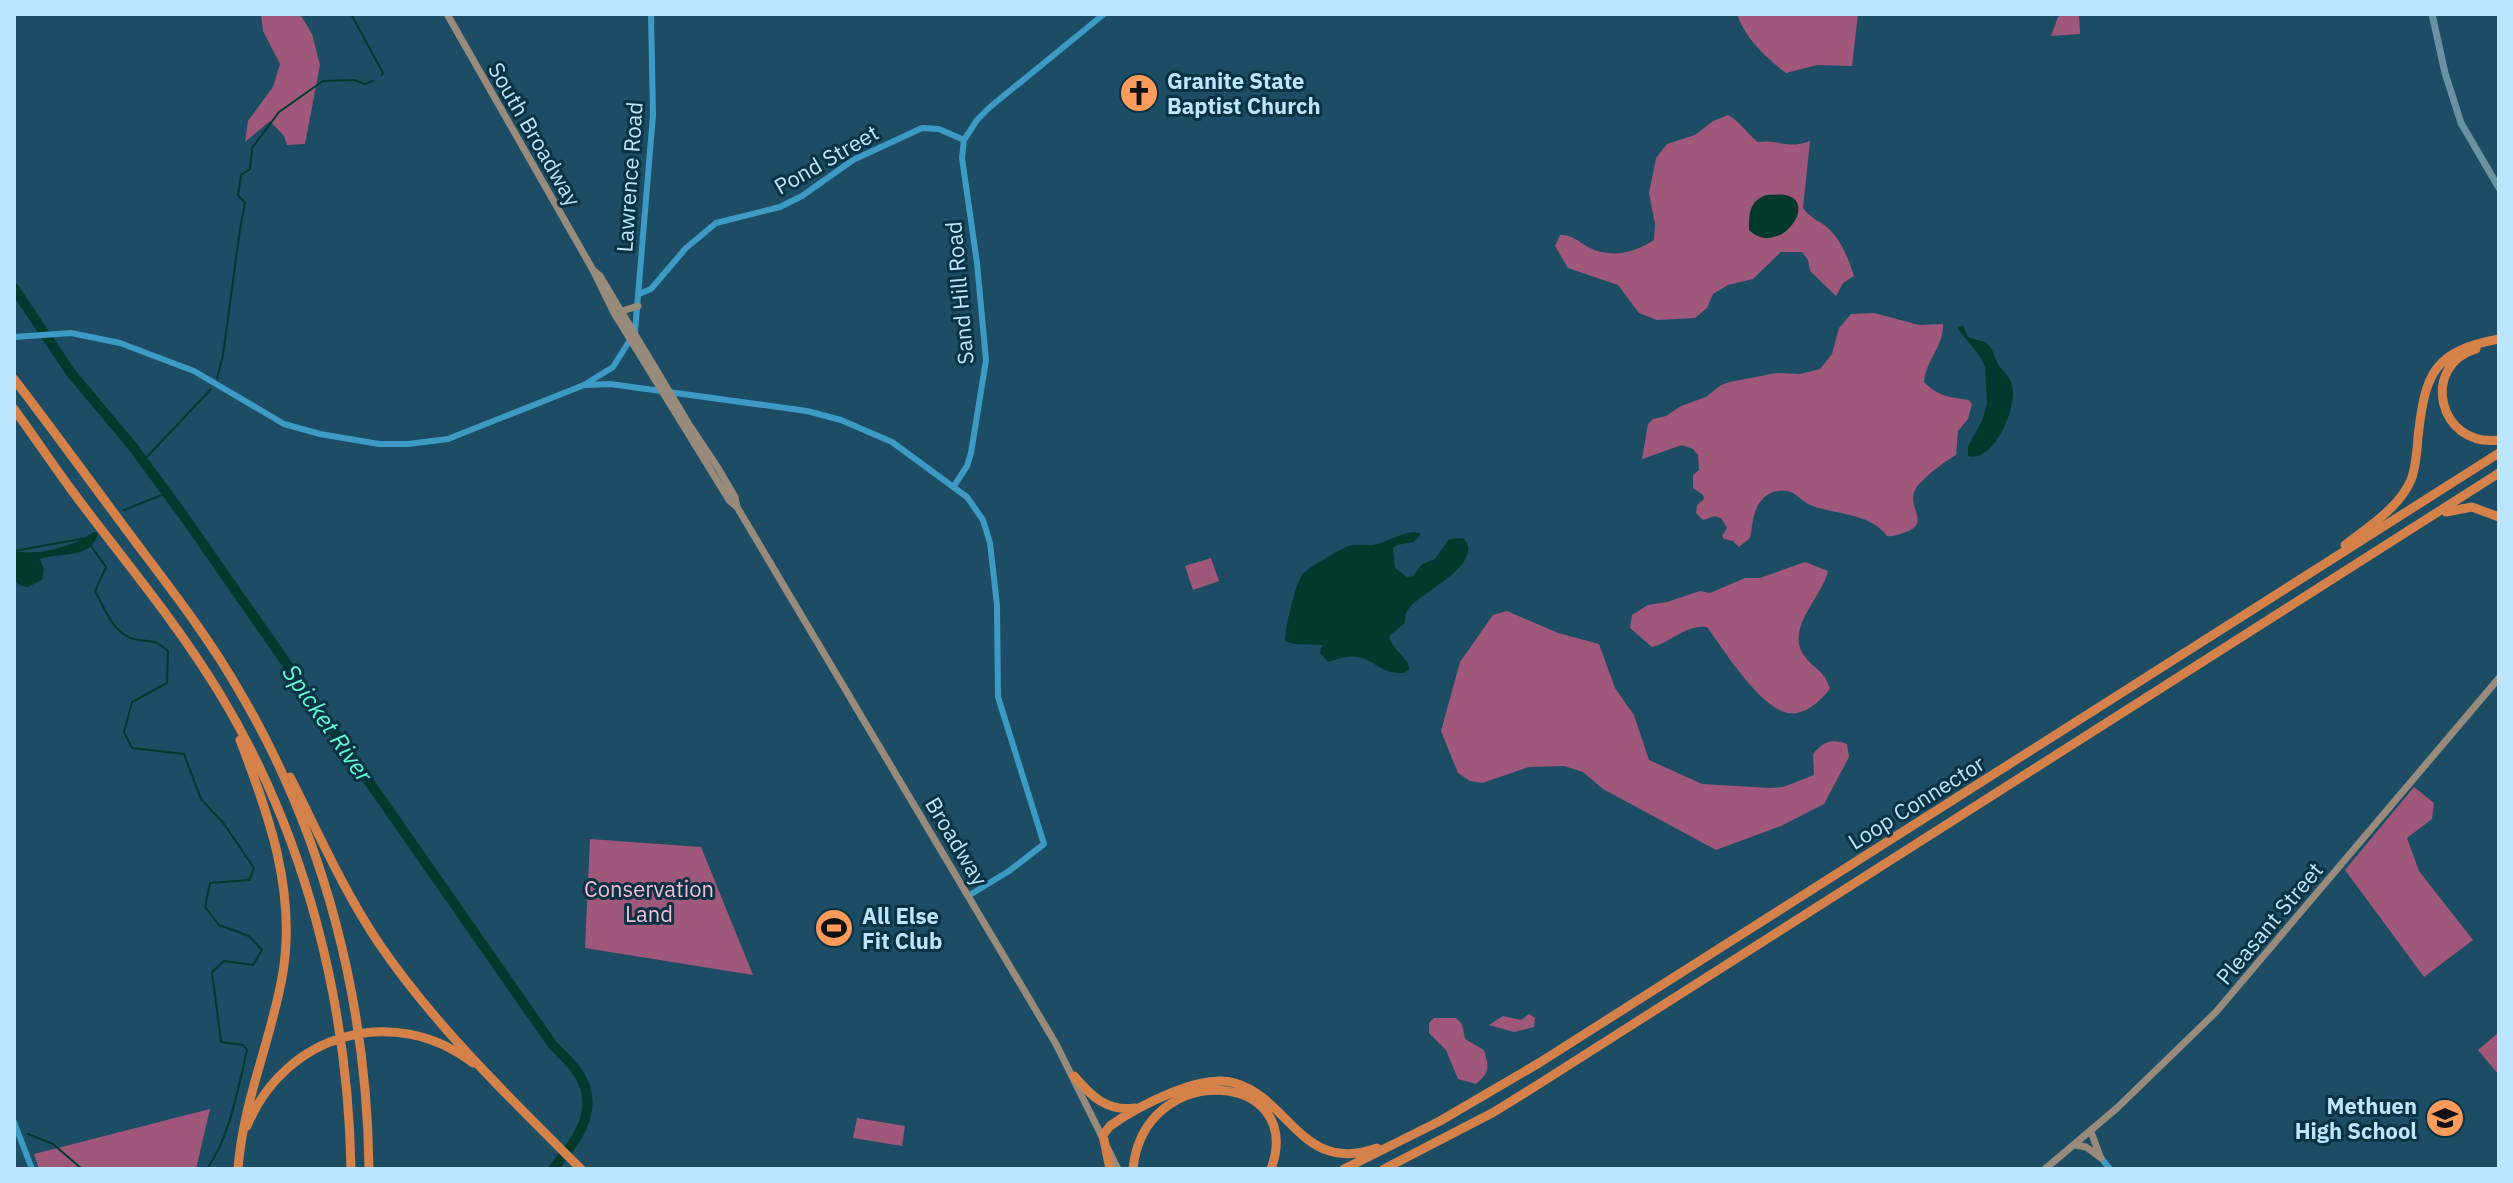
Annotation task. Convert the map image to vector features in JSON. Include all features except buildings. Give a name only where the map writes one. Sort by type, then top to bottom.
[{"type":"highway","points":[[2499,341],[2462,355],[2450,368],[2442,391],[2445,410],[2455,427],[2478,440],[2499,440]]},
{"type":"highway","points":[[2306,574],[2383,515],[2406,489],[2414,471],[2424,393],[2439,366],[2463,347],[2499,341]]},
{"type":"highway","points":[[14,379],[201,629],[267,734],[338,875],[381,947],[430,1010],[581,1169]]},
{"type":"highway","points":[[14,409],[70,489],[187,643],[222,697],[271,792],[313,910],[338,1020],[351,1169]]},
{"type":"highway","name":"Loop Connector","points":[[1344,1169],[1440,1121],[1539,1063],[2499,453]]},
{"type":"highway","name":"Loop Connector","points":[[1384,1169],[1494,1112],[1539,1084],[2499,473]]},
{"type":"highway","points":[[2404,534],[2446,512],[2463,507],[2481,509],[2499,517]]},
{"type":"highway","points":[[242,695],[280,770],[314,851],[343,951],[361,1050],[369,1169]]},
{"type":"highway","points":[[222,697],[266,809],[281,865],[286,909],[283,971],[241,1133],[238,1169]]},
{"type":"highway","points":[[240,1152],[252,1113],[277,1077],[307,1053],[347,1036],[383,1031],[423,1038],[460,1054],[497,1083]]},
{"type":"highway","points":[[1074,1076],[1091,1096],[1112,1107],[1127,1109],[1150,1104]]},
{"type":"highway","points":[[1110,1169],[1103,1135],[1117,1120],[1203,1082],[1231,1082],[1258,1094],[1307,1140],[1325,1149],[1345,1153],[1375,1149],[1440,1121]]},
{"type":"highway","points":[[1133,1169],[1140,1139],[1156,1116],[1182,1099],[1212,1088],[1242,1094],[1264,1111],[1276,1143],[1271,1169]]},
{"type":"main road","name":"South Broadway","points":[[447,14],[630,341],[718,468],[755,537]]},
{"type":"main road","points":[[2432,14],[2445,73],[2461,123],[2499,188]]},
{"type":"main road","name":"South Broadway","points":[[593,270],[600,276],[635,332],[666,393]]},
{"type":"main road","points":[[622,311],[638,306]]},
{"type":"main road","name":"Broadway","points":[[755,537],[1074,1076],[1118,1169]]},
{"type":"main road","name":"Pleasant Street","points":[[2045,1169],[2091,1132],[2187,1042],[2235,991],[2499,678]]},
{"type":"main road","points":[[2091,1132],[2101,1158]]},
{"type":"main road","points":[[2076,1145],[2086,1147],[2101,1158]]},
{"type":"street","name":"Lawrence Road","points":[[613,367],[635,332],[638,306],[653,115],[651,14]]},
{"type":"street","points":[[964,140],[990,107],[1104,14]]},
{"type":"street","name":"Pond Street","points":[[639,294],[651,289],[686,248],[716,223],[780,207],[853,160],[922,128],[939,129],[964,140]]},
{"type":"street","name":"Sand Hill Road","points":[[954,486],[971,453],[986,360],[976,250],[962,166],[964,140]]},
{"type":"street","points":[[14,337],[50,333],[88,335],[138,349],[194,371],[284,424],[327,436],[379,444],[427,443],[448,439],[584,385],[613,367]]},
{"type":"street","points":[[613,367],[612,378],[619,385]]},
{"type":"street","points":[[584,385],[619,385],[807,411],[841,420],[892,442],[954,486],[977,509],[989,535],[997,605],[998,697],[1044,844],[1009,871],[968,896]]},
{"type":"street","points":[[14,1122],[32,1169]]},
{"type":"street","points":[[2101,1158],[2110,1169]]},
{"type":"green space","points":[[261,14],[296,14],[302,17],[312,34],[320,65],[305,144],[287,145],[284,136],[270,121],[245,142],[248,121],[273,87],[280,64],[263,31]]},
{"type":"green space","points":[[1737,14],[1858,14],[1852,66],[1817,65],[1786,73],[1757,47]]},
{"type":"green space","points":[[2079,14],[2080,34],[2051,36],[2058,17]]},
{"type":"green space","points":[[1728,115],[1758,142],[1795,145],[1810,141],[1803,208],[1837,239],[1854,276],[1843,283],[1836,296],[1810,271],[1808,260],[1802,252],[1781,252],[1753,279],[1728,285],[1713,294],[1707,308],[1695,318],[1657,320],[1639,313],[1618,285],[1568,268],[1555,246],[1560,235],[1572,237],[1605,253],[1630,251],[1654,240],[1655,224],[1649,193],[1656,158],[1667,144],[1695,135],[1713,121]]},
{"type":"green space","points":[[1874,313],[1919,325],[1943,324],[1941,339],[1924,382],[1940,393],[1969,400],[1972,404],[1968,419],[1958,431],[1956,455],[1934,470],[1916,488],[1913,496],[1918,521],[1911,530],[1887,536],[1871,522],[1818,508],[1793,493],[1780,491],[1771,493],[1760,503],[1750,538],[1739,547],[1722,536],[1727,528],[1721,518],[1715,516],[1703,520],[1696,513],[1697,505],[1704,499],[1693,488],[1693,475],[1699,470],[1698,455],[1693,449],[1682,445],[1642,459],[1648,424],[1653,419],[1706,397],[1730,382],[1820,369],[1832,354],[1839,328],[1851,314]]},
{"type":"green space","points":[[1211,558],[1219,581],[1193,590],[1185,566]]},
{"type":"green space","points":[[1805,562],[1828,571],[1802,622],[1799,644],[1803,654],[1822,673],[1830,689],[1806,710],[1788,713],[1766,701],[1707,627],[1692,628],[1652,647],[1630,628],[1632,615],[1648,605],[1700,591],[1710,593],[1745,578],[1760,578]]},
{"type":"green space","points":[[1507,611],[1558,633],[1599,644],[1615,688],[1634,715],[1649,760],[1702,784],[1783,787],[1814,775],[1813,754],[1832,741],[1847,744],[1849,757],[1824,804],[1781,826],[1716,850],[1603,789],[1583,772],[1564,766],[1529,767],[1482,783],[1470,781],[1458,773],[1441,731],[1460,662],[1493,615]]},
{"type":"green space","points":[[2414,787],[2434,803],[2432,819],[2407,838],[2419,871],[2473,940],[2424,977],[2345,870]]},
{"type":"green space","name":"Conservation Land","points":[[590,839],[701,847],[753,975],[585,948]]},
{"type":"green space","points":[[1529,1014],[1535,1018],[1534,1027],[1514,1032],[1489,1025],[1503,1016],[1521,1020]]},
{"type":"green space","points":[[1434,1018],[1456,1018],[1462,1024],[1465,1039],[1484,1050],[1487,1069],[1476,1084],[1458,1079],[1446,1050],[1429,1033],[1429,1023]]},
{"type":"green space","points":[[2499,1032],[2499,1075],[2478,1050]]},
{"type":"green space","points":[[210,1109],[196,1169],[39,1169],[34,1154]]},
{"type":"green space","points":[[857,1118],[905,1126],[902,1146],[853,1138]]},
{"type":"shaded area","points":[[1766,195],[1785,195],[1795,199],[1798,207],[1791,226],[1772,238],[1761,237],[1749,230],[1751,209],[1756,201]]},
{"type":"shaded area","points":[[1963,326],[1968,337],[1990,347],[2012,385],[2008,419],[1995,443],[1978,456],[1968,456],[1968,446],[1982,421],[1987,404],[1985,367],[1958,329]]},
{"type":"shaded area","points":[[1414,532],[1421,534],[1414,542],[1393,548],[1395,568],[1407,577],[1413,576],[1422,564],[1435,559],[1449,539],[1463,538],[1468,547],[1467,557],[1460,566],[1411,606],[1405,623],[1389,636],[1410,669],[1404,673],[1392,672],[1357,657],[1328,662],[1320,653],[1322,645],[1285,641],[1294,597],[1304,572],[1349,546],[1373,545]]},
{"type":"shaded area","points":[[98,533],[95,542],[82,551],[40,559],[44,570],[42,580],[28,587],[14,580],[14,551],[56,549]]},
{"type":"waterway","points":[[351,14],[382,75]]},
{"type":"waterway","points":[[217,378],[245,203],[238,195],[241,175],[250,169],[252,148],[279,112],[323,81],[354,80],[365,84],[373,81]]},
{"type":"waterway","name":"Spicket River","points":[[14,288],[71,373],[133,447],[183,515],[552,1044],[578,1073],[585,1086],[587,1112],[577,1136],[553,1169]]},
{"type":"waterway","points":[[143,461],[211,389]]},
{"type":"waterway","points":[[124,510],[167,493]]},
{"type":"waterway","points":[[14,551],[86,538],[94,533]]},
{"type":"waterway","points":[[91,546],[106,567],[95,591],[115,626],[127,636],[154,642],[168,651],[167,683],[132,702],[124,732],[132,748],[184,754],[201,799],[224,824],[254,868],[249,880],[210,883],[205,907],[219,925],[249,936],[262,950],[253,965],[224,961],[212,972],[221,1042],[243,1045],[247,1050],[222,1142],[207,1169]]},
{"type":"waterway","points":[[28,1134],[53,1144],[82,1169]]},
{"type":"place","name":"Granite State Baptist Church","points":[[1139,93]]},
{"type":"place","name":"All Else Fit Club","points":[[834,928]]},
{"type":"place","name":"Methuen High School","points":[[2445,1118]]}]
